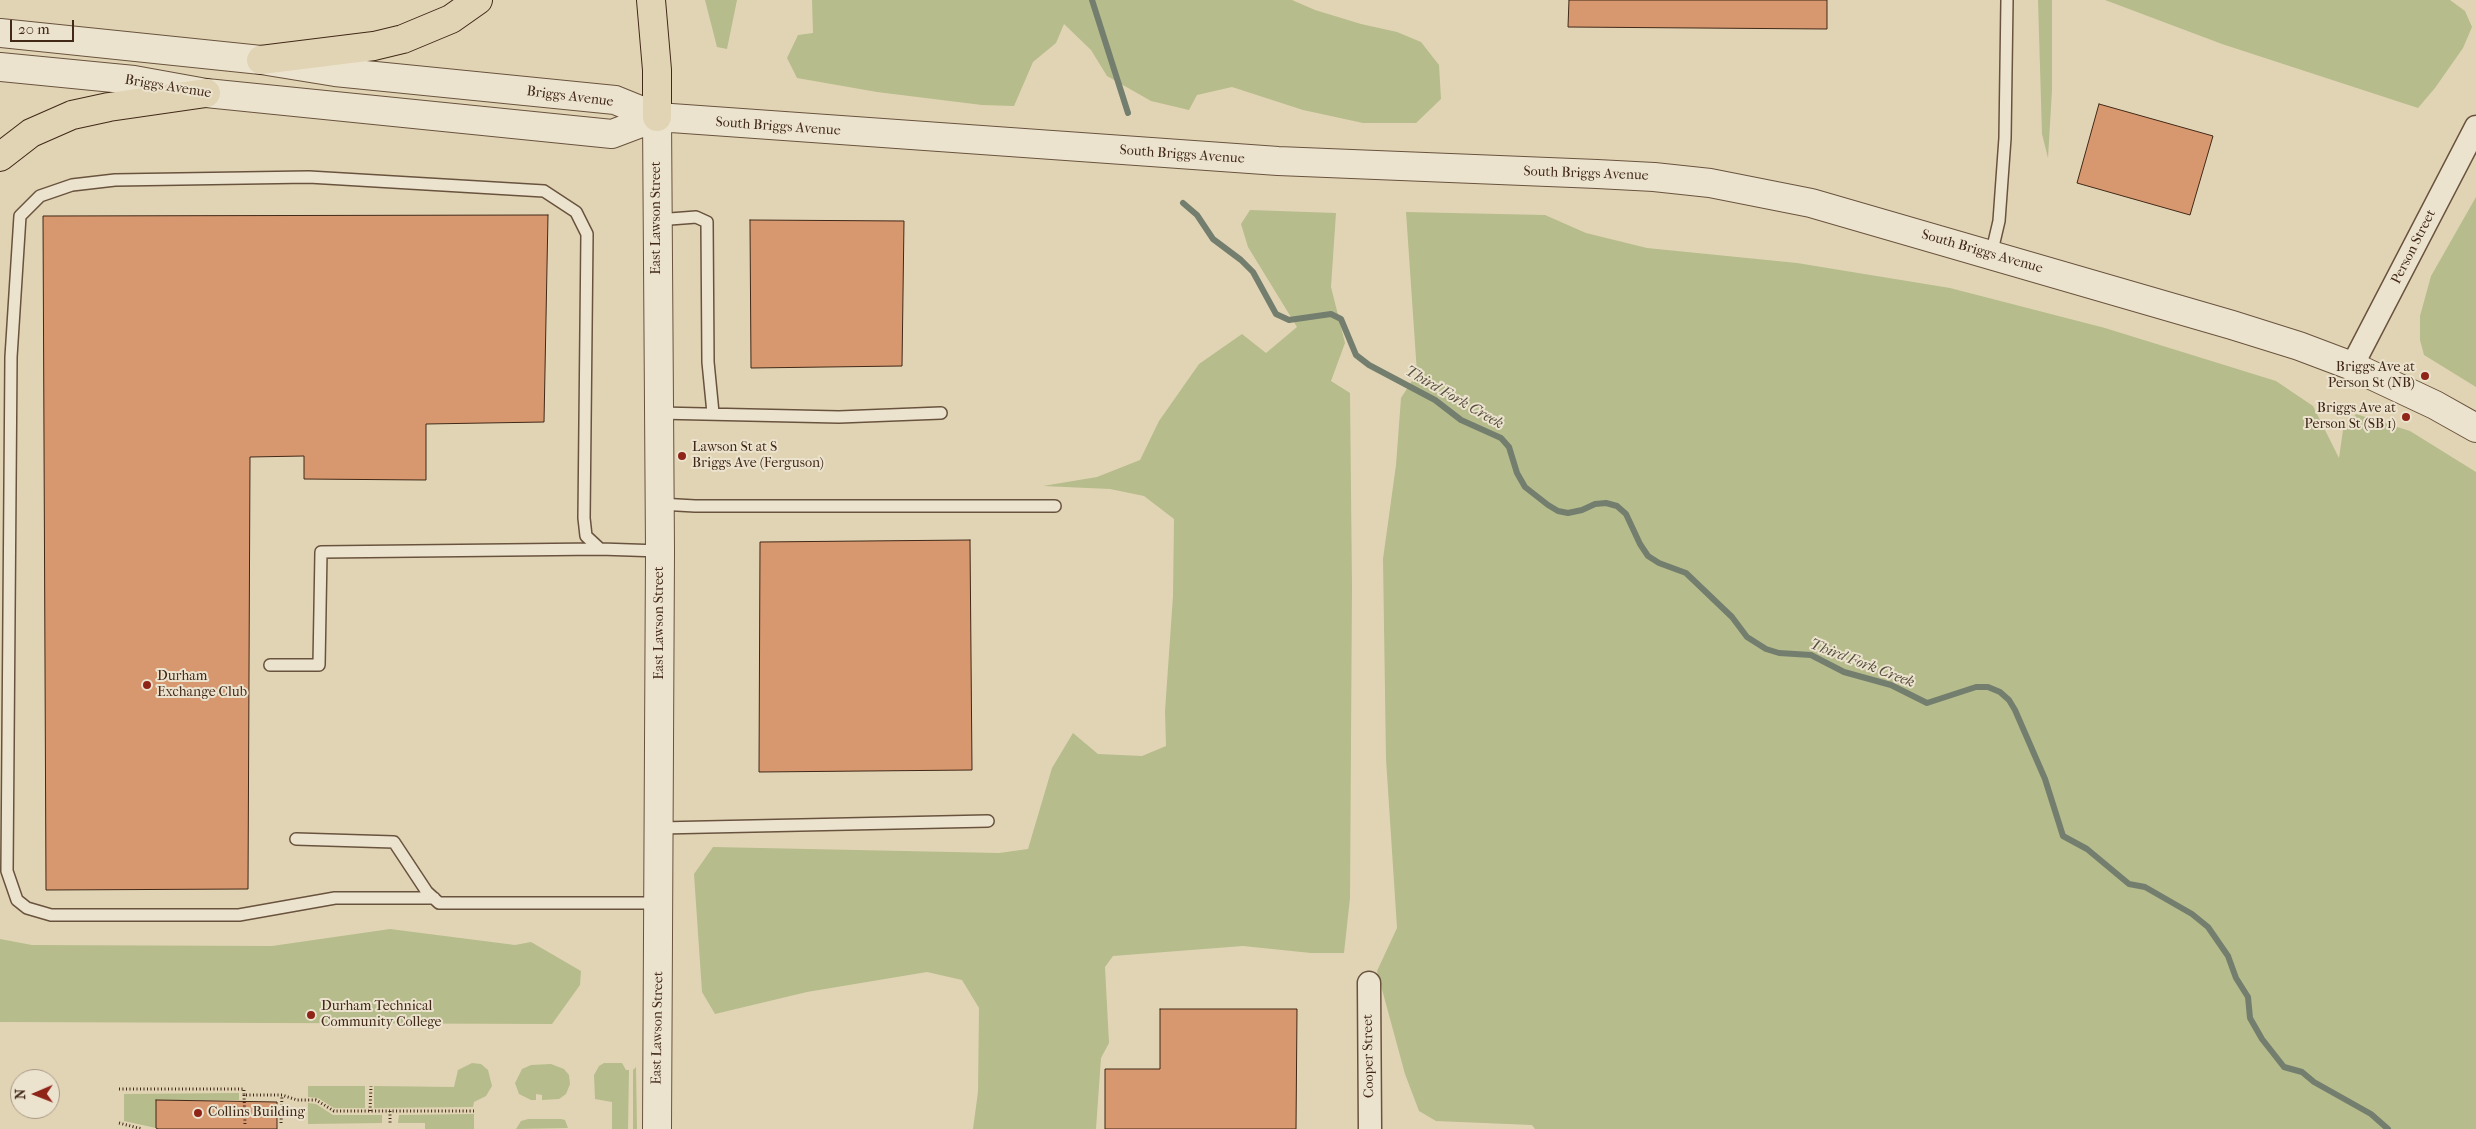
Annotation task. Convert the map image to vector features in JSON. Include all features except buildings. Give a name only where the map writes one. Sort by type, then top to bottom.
[{"type":"highway","points":[[261,60],[364,47],[403,39],[451,19],[478,0]]},
{"type":"highway","points":[[651,0],[657,70],[657,117]]},
{"type":"highway","points":[[0,157],[31,133],[72,115],[109,107],[206,93]]},
{"type":"street","name":"Briggs Avenue","points":[[7,34],[261,60],[335,72],[616,100],[657,117]]},
{"type":"street","name":"Briggs Avenue","points":[[0,67],[134,80],[206,93],[612,134],[657,117]]},
{"type":"street","name":"East Lawson Street","points":[[657,117],[660,504],[660,903],[657,1129]]},
{"type":"street","name":"South Briggs Avenue","points":[[657,117],[1287,162],[1654,177],[1710,183],[1812,203],[2299,346],[2352,366],[2435,405],[2476,428]]},
{"type":"street","name":"Person Street","points":[[2352,366],[2476,127]]},
{"type":"street","name":"Cooper Street","points":[[1369,983],[1370,1129]]},
{"type":"lane","points":[[1991,255],[1999,221],[2005,138],[2007,0]]},
{"type":"lane","points":[[434,898],[335,898],[239,915],[52,914],[27,908],[17,900],[7,871],[11,357],[20,216],[40,196],[72,185],[115,180],[309,177],[544,191],[576,212],[586,234],[584,518],[586,536],[600,549]]},
{"type":"lane","points":[[657,220],[696,217],[707,222],[708,362],[713,413]]},
{"type":"lane","points":[[659,413],[713,413],[838,418],[941,413]]},
{"type":"lane","points":[[660,504],[696,506],[1055,506]]},
{"type":"lane","points":[[270,665],[319,665],[321,552],[600,549],[660,552]]},
{"type":"lane","points":[[660,828],[988,821]]},
{"type":"lane","points":[[296,839],[394,842],[427,892],[439,903],[660,903]]},
{"type":"path","points":[[370,1111],[371,1086]]},
{"type":"path","points":[[119,1089],[244,1089],[245,1124]]},
{"type":"path","points":[[244,1095],[282,1095],[298,1100],[318,1100],[334,1111],[474,1111]]},
{"type":"path","points":[[281,1123],[282,1095]]},
{"type":"path","points":[[390,1111],[390,1123]]},
{"type":"path","points":[[119,1122],[142,1129]]},
{"type":"green space","points":[[705,0],[737,0],[727,49],[717,47]]},
{"type":"green space","points":[[812,0],[1292,0],[1315,10],[1361,24],[1397,32],[1421,42],[1439,65],[1441,99],[1416,123],[1363,123],[1303,110],[1232,87],[1197,95],[1189,110],[1151,101],[1107,76],[1091,50],[1064,24],[1056,43],[1033,62],[1014,106],[982,105],[877,92],[797,78],[787,58],[798,35],[813,33]]},
{"type":"green space","points":[[2038,0],[2052,0],[2052,90],[2048,158],[2042,134]]},
{"type":"green space","points":[[2105,0],[2450,0],[2465,11],[2472,27],[2463,48],[2435,88],[2418,108],[2222,44]]},
{"type":"green space","points":[[2476,197],[2476,387],[2424,355],[2420,340],[2420,316],[2431,276]]},
{"type":"green space","points":[[1250,210],[1336,213],[1331,287],[1345,343],[1331,381],[1350,393],[1352,587],[1350,898],[1344,953],[1311,953],[1243,946],[1113,956],[1105,967],[1109,1043],[1101,1058],[1096,1129],[973,1129],[978,1092],[979,1008],[962,980],[927,972],[807,992],[715,1014],[702,992],[694,874],[713,847],[999,853],[1028,849],[1052,768],[1073,733],[1098,754],[1142,756],[1166,746],[1165,711],[1173,596],[1174,519],[1144,496],[1110,489],[1043,486],[1097,477],[1140,460],[1159,421],[1199,364],[1242,334],[1266,353],[1297,327],[1248,247],[1241,224]]},
{"type":"green space","points":[[1406,212],[1545,215],[1586,233],[1647,248],[1797,263],[1950,288],[2105,328],[2276,381],[2313,406],[2339,458],[2343,430],[2356,414],[2410,431],[2476,472],[2476,1129],[1535,1129],[1532,1125],[1436,1121],[1419,1111],[1405,1074],[1377,971],[1397,928],[1386,759],[1383,559],[1396,465],[1401,398],[1417,373]]},
{"type":"green space","points":[[390,929],[515,945],[531,942],[581,971],[580,985],[552,1024],[0,1022],[0,939],[32,945],[272,946]]},
{"type":"green space","points":[[472,1063],[481,1064],[488,1070],[492,1086],[486,1096],[474,1102],[473,1107],[374,1108],[374,1086],[454,1087],[458,1070]]},
{"type":"green space","points":[[604,1063],[622,1063],[626,1070],[629,1070],[628,1129],[612,1129],[612,1102],[595,1099],[594,1075],[599,1066]]},
{"type":"green space","points":[[551,1064],[564,1069],[569,1075],[570,1084],[566,1094],[559,1099],[542,1100],[542,1095],[536,1094],[536,1100],[531,1100],[519,1094],[515,1083],[522,1069],[531,1065]]},
{"type":"green space","points":[[636,1067],[637,1129],[633,1129],[633,1070]]},
{"type":"green space","points":[[308,1086],[365,1086],[365,1108],[334,1108],[318,1098],[308,1097]]},
{"type":"green space","points":[[239,1093],[239,1100],[156,1101],[156,1128],[124,1121],[124,1094]]},
{"type":"green space","points":[[308,1103],[316,1104],[333,1115],[382,1115],[382,1123],[308,1124]]},
{"type":"green space","points":[[474,1114],[474,1129],[425,1129],[425,1123],[398,1123],[399,1115]]},
{"type":"green space","points":[[528,1119],[561,1119],[565,1120],[568,1128],[516,1129],[521,1121]]},
{"type":"waterway","name":"Third Fork Creek","points":[[1092,0],[1128,113]]},
{"type":"waterway","name":"Third Fork Creek","points":[[1183,203],[1197,215],[1213,239],[1241,260],[1253,272],[1276,314],[1289,320],[1331,314],[1341,319],[1356,355],[1369,365],[1435,400],[1461,420],[1501,438],[1509,447],[1517,473],[1525,487],[1558,511],[1568,513],[1582,510],[1595,504],[1606,503],[1617,506],[1626,514],[1640,544],[1648,556],[1659,563],[1686,573],[1732,617],[1747,637],[1766,649],[1779,653],[1811,655],[1844,672],[1891,685],[1927,703],[1976,687],[1988,687],[2000,692],[2009,700],[2015,710],[2045,779],[2063,836],[2087,849],[2129,884],[2145,887],[2192,914],[2208,927],[2228,956],[2236,978],[2248,997],[2250,1018],[2262,1039],[2284,1067],[2302,1072],[2314,1082],[2371,1114],[2388,1129]]},
{"type":"place","name":"Briggs Ave at Person St (NB)","points":[[2425,376]]},
{"type":"place","name":"Briggs Ave at Person St (SB 1)","points":[[2406,417]]},
{"type":"place","name":"Lawson St at S Briggs Ave (Ferguson)","points":[[682,456]]},
{"type":"place","name":"Durham Exchange Club","points":[[147,685]]},
{"type":"place","name":"Durham Technical Community College","points":[[311,1015]]},
{"type":"place","name":"Collins Building","points":[[198,1113]]}]
